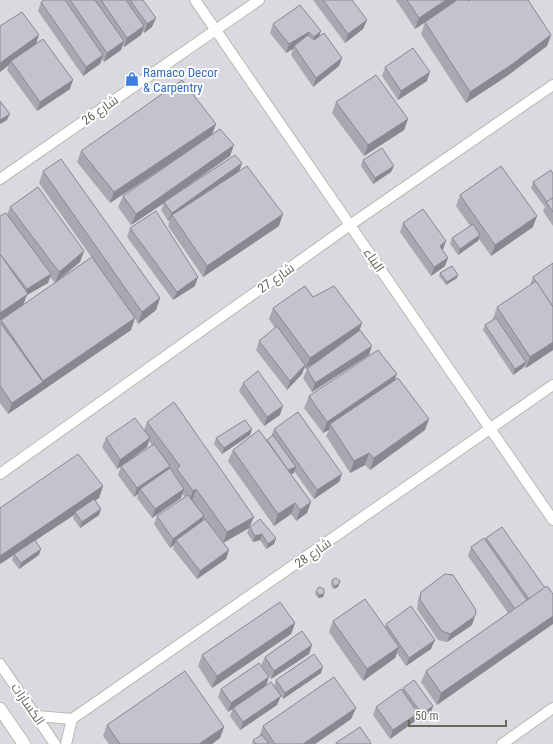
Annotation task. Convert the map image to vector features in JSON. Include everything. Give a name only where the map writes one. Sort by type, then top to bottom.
[{"type":"street","name":"البناء","points":[[195,0],[553,520]]},
{"type":"street","name":"شارع 26","points":[[0,179],[217,30],[258,0]]},
{"type":"street","name":"شارع 27","points":[[0,474],[350,225],[553,86]]},
{"type":"street","name":"شارع 28","points":[[72,719],[553,385]]},
{"type":"street","name":"الكسارات","points":[[0,664],[55,744]]},
{"type":"street","points":[[502,744],[553,708]]},
{"type":"street","points":[[0,709],[24,744]]},
{"type":"street","points":[[37,716],[72,719],[66,744]]},
{"type":"shaded area","points":[[0,0],[553,0],[553,744],[0,744]]},
{"type":"building","points":[[44,0],[65,0],[103,55],[86,67],[41,2]]},
{"type":"building","points":[[70,0],[95,0],[124,41],[107,53]]},
{"type":"building","points":[[101,0],[126,0],[144,26],[127,38]]},
{"type":"building","points":[[130,0],[143,0],[156,18],[147,24]]},
{"type":"building","points":[[323,0],[352,0],[367,20],[348,34]]},
{"type":"building","points":[[407,0],[446,0],[419,18]]},
{"type":"building","points":[[457,0],[528,0],[551,35],[511,65],[470,92],[425,22]]},
{"type":"building","points":[[300,5],[321,31],[314,37],[309,32],[289,44],[273,24]]},
{"type":"building","points":[[22,12],[39,35],[0,63],[0,26]]},
{"type":"building","points":[[324,33],[342,58],[316,78],[294,46],[308,35],[314,40]]},
{"type":"building","points":[[43,39],[73,80],[40,102],[11,61]]},
{"type":"building","points":[[413,48],[430,72],[401,91],[385,67]]},
{"type":"building","points":[[376,75],[408,119],[368,145],[336,102]]},
{"type":"building","points":[[182,80],[216,124],[114,192],[81,151]]},
{"type":"building","points":[[0,101],[10,114],[0,120]]},
{"type":"building","points":[[220,129],[234,145],[136,214],[123,196]]},
{"type":"building","points":[[382,148],[394,166],[375,178],[363,160]]},
{"type":"building","points":[[235,155],[242,163],[172,213],[164,202]]},
{"type":"building","points":[[61,159],[160,298],[142,312],[43,171]]},
{"type":"building","points":[[247,166],[283,214],[207,266],[172,215]]},
{"type":"building","points":[[501,166],[537,216],[495,245],[460,195]]},
{"type":"building","points":[[551,170],[553,174],[553,198],[547,202],[533,182]]},
{"type":"building","points":[[38,187],[84,251],[59,272],[10,207]]},
{"type":"building","points":[[553,198],[553,212],[546,202]]},
{"type":"building","points":[[423,209],[446,241],[440,246],[448,258],[434,267],[403,223]]},
{"type":"building","points":[[156,211],[198,277],[177,292],[130,228]]},
{"type":"building","points":[[6,213],[51,274],[27,289],[0,254],[0,216]]},
{"type":"building","points":[[473,224],[480,235],[460,249],[452,238]]},
{"type":"building","points":[[0,254],[28,294],[0,313]]},
{"type":"building","points":[[92,257],[135,318],[43,381],[1,320]]},
{"type":"building","points":[[553,263],[553,307],[533,277]]},
{"type":"building","points":[[452,266],[458,275],[447,282],[440,273]]},
{"type":"building","points":[[536,281],[553,307],[553,342],[530,357],[497,307]]},
{"type":"building","points":[[305,286],[313,297],[334,286],[362,323],[310,358],[273,308]]},
{"type":"building","points":[[496,318],[526,362],[515,369],[485,325]]},
{"type":"building","points":[[0,322],[43,382],[12,403],[0,386]]},
{"type":"building","points":[[277,326],[305,365],[290,381],[259,341]]},
{"type":"building","points":[[360,330],[372,346],[315,383],[307,369]]},
{"type":"building","points":[[378,350],[397,374],[327,422],[309,396]]},
{"type":"building","points":[[258,371],[283,406],[267,417],[243,383]]},
{"type":"building","points":[[398,378],[429,419],[374,458],[369,453],[354,461],[330,424]]},
{"type":"building","points":[[174,402],[254,517],[227,532],[196,489],[193,491],[177,469],[180,466],[147,422]]},
{"type":"building","points":[[298,412],[342,474],[317,490],[274,429]]},
{"type":"building","points":[[135,418],[150,438],[120,460],[106,438]]},
{"type":"building","points":[[245,420],[252,429],[224,448],[216,438]]},
{"type":"building","points":[[259,430],[311,502],[300,510],[295,503],[278,514],[233,450]]},
{"type":"building","points":[[273,435],[296,467],[288,470],[267,440]]},
{"type":"building","points":[[154,444],[170,466],[137,488],[121,466]]},
{"type":"building","points":[[78,454],[103,486],[0,556],[0,508]]},
{"type":"building","points":[[170,468],[184,489],[155,509],[140,489]]},
{"type":"building","points":[[188,495],[204,516],[173,539],[157,516]]},
{"type":"building","points":[[94,499],[101,509],[82,522],[75,512]]},
{"type":"building","points":[[205,519],[229,550],[200,571],[176,540]]},
{"type":"building","points":[[260,519],[276,538],[268,544],[262,534],[255,536],[250,527]]},
{"type":"building","points":[[502,527],[545,588],[529,599],[486,538]]},
{"type":"building","points":[[484,538],[527,600],[515,609],[471,547]]},
{"type":"building","points":[[35,540],[41,549],[21,563],[14,554]]},
{"type":"building","points":[[445,574],[453,575],[476,610],[475,616],[450,634],[442,631],[420,600],[421,592]]},
{"type":"building","points":[[336,578],[340,581],[339,584],[335,586],[333,585],[332,580]]},
{"type":"building","points":[[547,586],[553,594],[553,616],[441,693],[426,671]]},
{"type":"building","points":[[319,587],[324,589],[324,594],[319,595],[316,591]]},
{"type":"building","points":[[365,599],[399,647],[367,669],[333,621]]},
{"type":"building","points":[[280,602],[295,623],[217,676],[202,655]]},
{"type":"building","points":[[411,606],[435,640],[409,658],[386,624]]},
{"type":"building","points":[[302,631],[312,645],[274,671],[265,657]]},
{"type":"building","points":[[314,654],[323,667],[285,693],[276,680]]},
{"type":"building","points":[[259,663],[269,677],[231,703],[221,689]]},
{"type":"building","points":[[185,671],[224,727],[199,744],[120,744],[107,725]]},
{"type":"building","points":[[334,677],[356,708],[303,744],[275,744],[263,726]]},
{"type":"building","points":[[414,680],[433,706],[422,714],[403,688]]},
{"type":"building","points":[[271,682],[281,696],[243,722],[233,708]]},
{"type":"building","points":[[401,689],[418,713],[393,730],[376,707]]},
{"type":"building","points":[[360,727],[371,743],[370,744],[336,744],[336,743]]},
{"type":"building","points":[[262,735],[269,744],[256,744],[253,740]]},
{"type":"place","name":"Ramaco Decor & Carpentry","points":[[132,79]]}]
